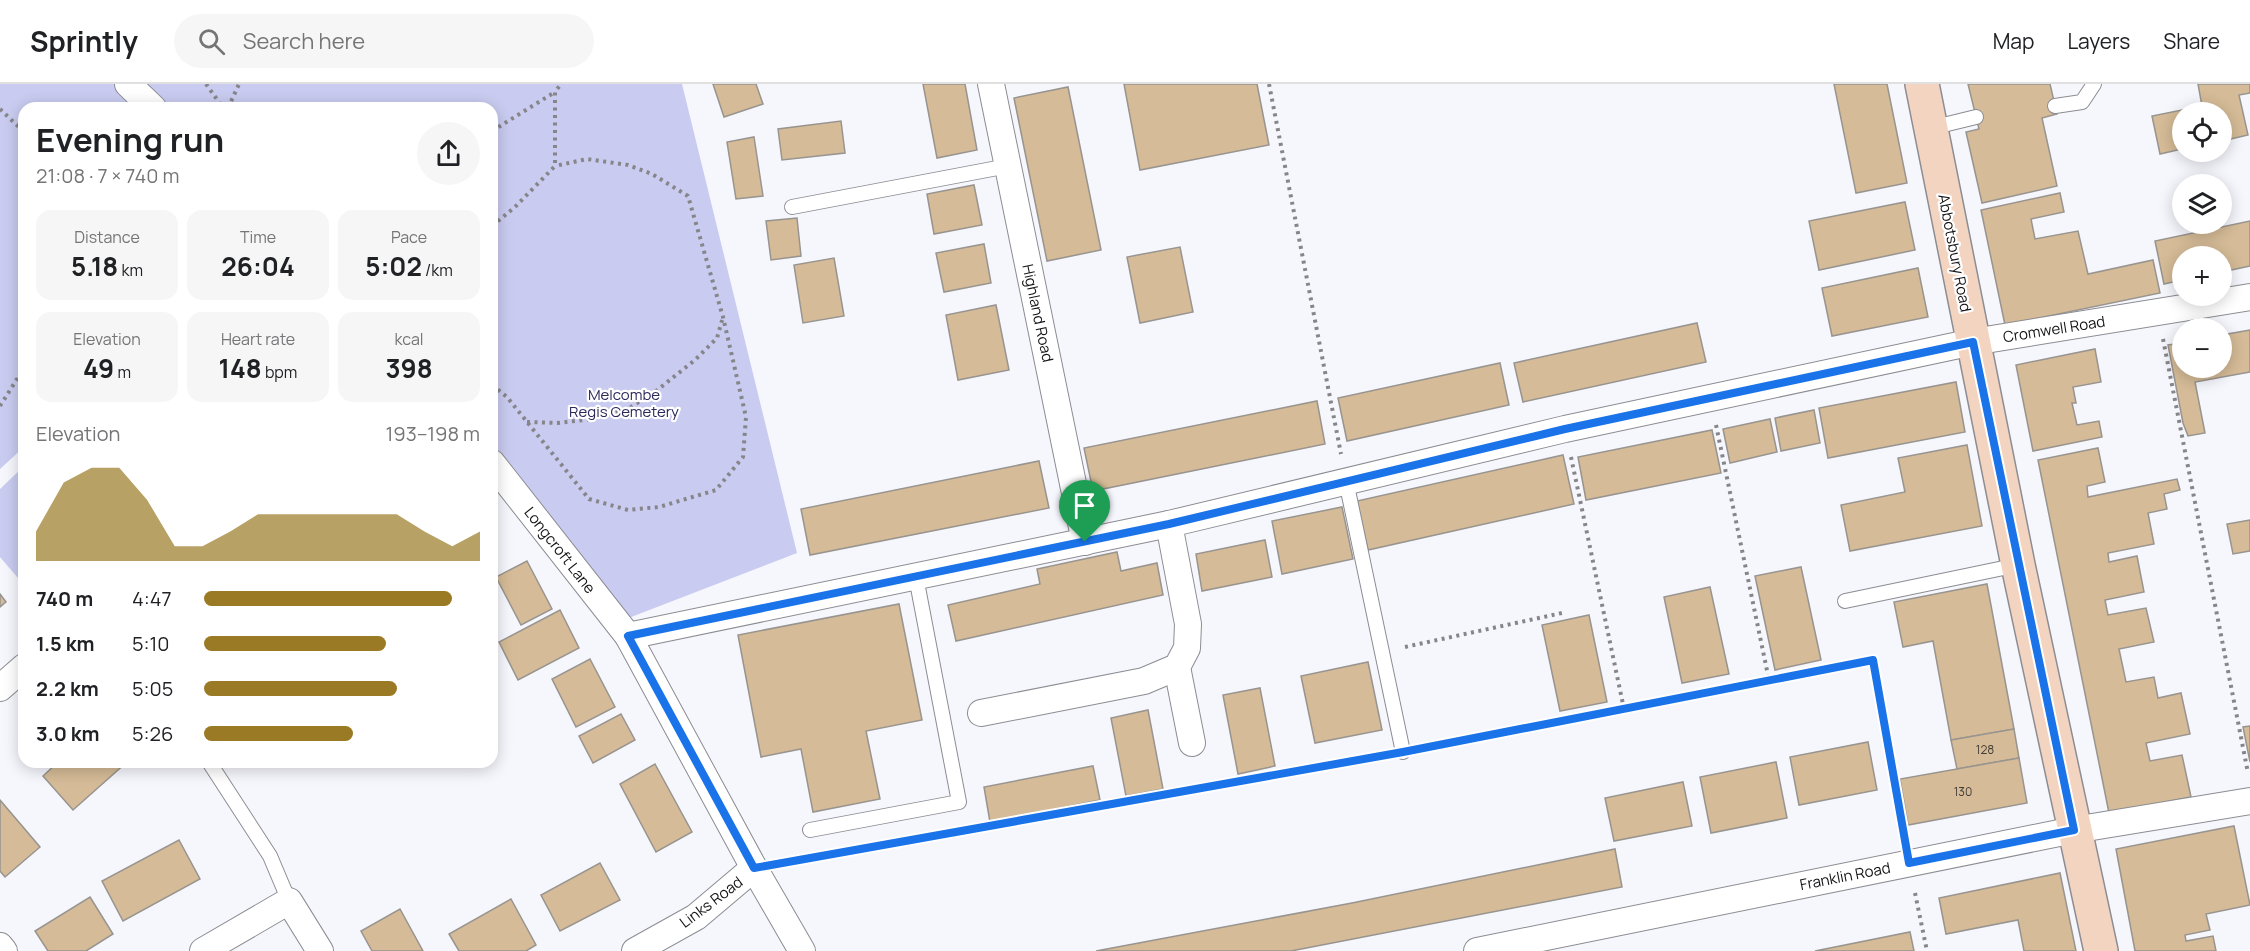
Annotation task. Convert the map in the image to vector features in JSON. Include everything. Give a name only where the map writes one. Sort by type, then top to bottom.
[{"type":"street","points":[[128,84],[147,102]]},
{"type":"street","name":"Highland Road","points":[[991,84],[1085,542]]},
{"type":"street","name":"Abbotsbury Road","points":[[1922,84],[2018,565],[2101,951]]},
{"type":"street","name":"Cromwell Road","points":[[628,636],[1169,524],[1565,429],[1710,400],[1973,342],[2250,297]]},
{"type":"street","name":"Longcroft Lane","points":[[498,471],[628,636],[754,868],[802,951]]},
{"type":"street","points":[[1169,524],[1188,624],[1187,648],[1178,667],[1192,743]]},
{"type":"street","points":[[981,713],[1144,681],[1178,667]]},
{"type":"street","points":[[0,688],[18,674]]},
{"type":"street","name":"Franklin Road","points":[[1477,951],[2074,830],[2250,801]]},
{"type":"street","name":"Links Road","points":[[635,951],[696,917],[754,868]]},
{"type":"street","points":[[203,951],[289,901],[320,951]]},
{"type":"street","points":[[0,946],[4,951]]},
{"type":"lane","points":[[2055,106],[2082,102],[2094,84]]},
{"type":"lane","points":[[1930,128],[1976,117]]},
{"type":"lane","points":[[792,207],[1008,166]]},
{"type":"lane","points":[[1346,481],[1403,752]]},
{"type":"lane","points":[[1845,601],[2018,565]]},
{"type":"lane","points":[[810,830],[959,802],[916,577]]},
{"type":"lane","points":[[213,768],[270,856],[289,901]]},
{"type":"path","points":[[206,84],[219,102]]},
{"type":"path","points":[[231,102],[239,84]]},
{"type":"path","points":[[498,127],[555,92],[561,84]]},
{"type":"path","points":[[1269,84],[1346,481]]},
{"type":"path","points":[[555,92],[555,166]]},
{"type":"path","points":[[0,109],[18,126]]},
{"type":"path","points":[[498,221],[555,166],[587,159],[628,165],[652,174],[688,196],[723,316],[746,417],[743,457],[716,490],[659,507],[628,510],[589,499],[507,397],[498,390]]},
{"type":"path","points":[[2158,312],[2250,783]]},
{"type":"path","points":[[527,422],[557,423],[593,419],[631,408],[657,391],[695,360],[717,338],[723,316]]},
{"type":"path","points":[[0,406],[18,378]]},
{"type":"path","points":[[1710,400],[1769,680]]},
{"type":"path","points":[[1565,429],[1624,709]]},
{"type":"path","points":[[1383,652],[1562,613]]},
{"type":"path","points":[[754,868],[1403,752],[1873,660],[1927,951]]},
{"type":"green space","name":"Melcombe Regis Cemetery","points":[[0,84],[682,84],[797,553],[626,619],[498,456],[498,102],[18,102],[18,452],[0,469]]},
{"type":"green space","points":[[18,472],[18,578],[0,557],[0,489]]},
{"type":"building","points":[[713,84],[756,84],[763,104],[724,117]]},
{"type":"building","points":[[923,84],[965,84],[977,150],[937,158]]},
{"type":"building","points":[[1124,84],[1257,84],[1269,145],[1140,170]]},
{"type":"building","points":[[1834,84],[1887,84],[1907,183],[1856,193]]},
{"type":"building","points":[[1968,84],[2050,84],[2057,114],[2042,118],[2057,186],[1982,203],[1966,132],[1979,129]]},
{"type":"building","points":[[2198,84],[2250,84],[2250,93],[2239,95],[2248,135],[2232,139],[2232,102],[2201,102]]},
{"type":"building","points":[[1068,87],[1101,250],[1047,261],[1014,98]]},
{"type":"building","points":[[2172,112],[2172,151],[2160,154],[2152,116]]},
{"type":"building","points":[[841,121],[845,153],[782,160],[778,129]]},
{"type":"building","points":[[754,137],[763,196],[736,199],[727,142]]},
{"type":"building","points":[[974,185],[982,225],[934,234],[927,194]]},
{"type":"building","points":[[2060,193],[2064,212],[2031,219],[2035,239],[2078,231],[2088,274],[2153,260],[2160,293],[2005,325],[1981,210]]},
{"type":"building","points":[[1905,202],[1915,250],[1819,270],[1809,221]]},
{"type":"building","points":[[797,218],[801,256],[771,260],[766,221]]},
{"type":"building","points":[[2250,221],[2250,266],[2232,270],[2232,246],[2172,246],[2172,282],[2164,284],[2155,241],[2188,234],[2232,234],[2232,225]]},
{"type":"building","points":[[984,244],[991,283],[944,292],[936,253]]},
{"type":"building","points":[[1180,247],[1193,312],[1140,323],[1127,257]]},
{"type":"building","points":[[834,258],[844,316],[803,323],[794,265]]},
{"type":"building","points":[[1918,268],[1928,317],[1832,336],[1822,288]]},
{"type":"building","points":[[996,305],[1009,370],[958,380],[946,315]]},
{"type":"building","points":[[1697,323],[1706,362],[1523,402],[1514,363]]},
{"type":"building","points":[[2250,330],[2250,372],[2232,375],[2232,333]]},
{"type":"building","points":[[2172,344],[2172,366],[2168,345]]},
{"type":"building","points":[[2095,349],[2101,382],[2073,387],[2076,403],[2072,403],[2077,425],[2099,421],[2102,437],[2033,451],[2016,365]]},
{"type":"building","points":[[1500,363],[1509,405],[1347,441],[1338,398]]},
{"type":"building","points":[[2174,378],[2217,378],[2195,382],[2205,433],[2188,436],[2183,423]]},
{"type":"building","points":[[1956,382],[1965,432],[1828,458],[1819,408]]},
{"type":"building","points":[[1317,401],[1325,444],[1093,491],[1084,448]]},
{"type":"building","points":[[1814,410],[1820,443],[1781,451],[1775,418]]},
{"type":"building","points":[[1770,419],[1777,452],[1730,463],[1723,429]]},
{"type":"building","points":[[1712,430],[1721,473],[1586,500],[1578,457]]},
{"type":"building","points":[[1967,445],[1982,526],[1850,551],[1841,505],[1905,492],[1898,458]]},
{"type":"building","points":[[2098,448],[2105,482],[2087,486],[2088,497],[2177,479],[2180,490],[2164,494],[2167,509],[2148,513],[2154,544],[2108,553],[2109,562],[2137,556],[2144,592],[2105,600],[2108,615],[2146,608],[2154,642],[2119,649],[2126,682],[2154,677],[2158,698],[2181,693],[2190,734],[2146,743],[2150,761],[2182,755],[2191,797],[2109,813],[2038,460]]},
{"type":"building","points":[[1563,455],[1574,504],[1368,550],[1357,501]]},
{"type":"building","points":[[1039,461],[1049,508],[810,555],[801,509]]},
{"type":"building","points":[[1342,507],[1353,559],[1282,574],[1272,521]]},
{"type":"building","points":[[2250,520],[2250,551],[2233,554],[2227,524]]},
{"type":"building","points":[[1265,540],[1272,577],[1202,591],[1196,554]]},
{"type":"building","points":[[1117,552],[1121,571],[1157,563],[1163,595],[956,641],[948,605],[1040,584],[1037,569]]},
{"type":"building","points":[[527,561],[552,609],[521,625],[498,581],[498,576]]},
{"type":"building","points":[[1801,567],[1821,660],[1775,670],[1755,576]]},
{"type":"building","points":[[1987,584],[2014,729],[1951,740],[1933,641],[1903,647],[1894,602]]},
{"type":"building","points":[[1710,587],[1729,674],[1682,683],[1664,597]]},
{"type":"building","points":[[0,594],[6,602],[0,607]]},
{"type":"building","points":[[899,604],[922,720],[866,731],[880,799],[813,812],[801,749],[761,757],[738,635]]},
{"type":"building","points":[[560,610],[579,648],[518,680],[499,642]]},
{"type":"building","points":[[1589,615],[1607,702],[1560,711],[1542,625]]},
{"type":"building","points":[[590,659],[615,707],[576,727],[552,679]]},
{"type":"building","points":[[1368,662],[1382,730],[1315,743],[1301,676]]},
{"type":"building","points":[[1260,688],[1275,766],[1238,774],[1223,695]]},
{"type":"building","points":[[1148,710],[1163,789],[1126,796],[1111,718]]},
{"type":"building","points":[[621,714],[635,740],[593,763],[579,736]]},
{"type":"building","points":[[2250,726],[2250,762],[2243,727]]},
{"type":"building","points":[[2014,729],[2019,758],[1957,769],[1951,740]]},
{"type":"building","points":[[1868,742],[1877,790],[1799,805],[1790,757]]},
{"type":"building","points":[[2019,758],[2027,803],[1908,825],[1900,779]]},
{"type":"building","points":[[1776,762],[1787,818],[1711,833],[1700,777]]},
{"type":"building","points":[[655,764],[692,832],[656,852],[620,784]]},
{"type":"building","points":[[1093,766],[1100,800],[990,822],[984,787]]},
{"type":"building","points":[[52,768],[120,768],[73,810],[43,776]]},
{"type":"building","points":[[1683,782],[1692,826],[1614,841],[1605,798]]},
{"type":"building","points":[[0,800],[40,847],[5,877],[0,871]]},
{"type":"building","points":[[2234,826],[2250,905],[2206,914],[2210,930],[2185,935],[2186,941],[2213,936],[2216,951],[2135,951],[2116,849]]},
{"type":"building","points":[[179,840],[200,879],[123,921],[102,881]]},
{"type":"building","points":[[1615,849],[1622,887],[1291,951],[1096,951],[1352,903]]},
{"type":"building","points":[[600,863],[620,900],[560,931],[541,895]]},
{"type":"building","points":[[2060,873],[2076,951],[2024,951],[2018,920],[1946,934],[1939,898]]},
{"type":"building","points":[[90,897],[113,934],[86,951],[48,951],[35,931]]},
{"type":"building","points":[[511,899],[536,945],[526,951],[459,951],[449,934]]},
{"type":"building","points":[[400,909],[423,951],[372,951],[361,931]]},
{"type":"building","points":[[1910,932],[1914,951],[1815,951]]},
{"type":"route","points":[[1973,342],[2074,830],[1909,863],[1873,660],[1403,752],[754,868],[628,636],[1085,542],[1565,429],[1710,400],[1973,342]]}]
